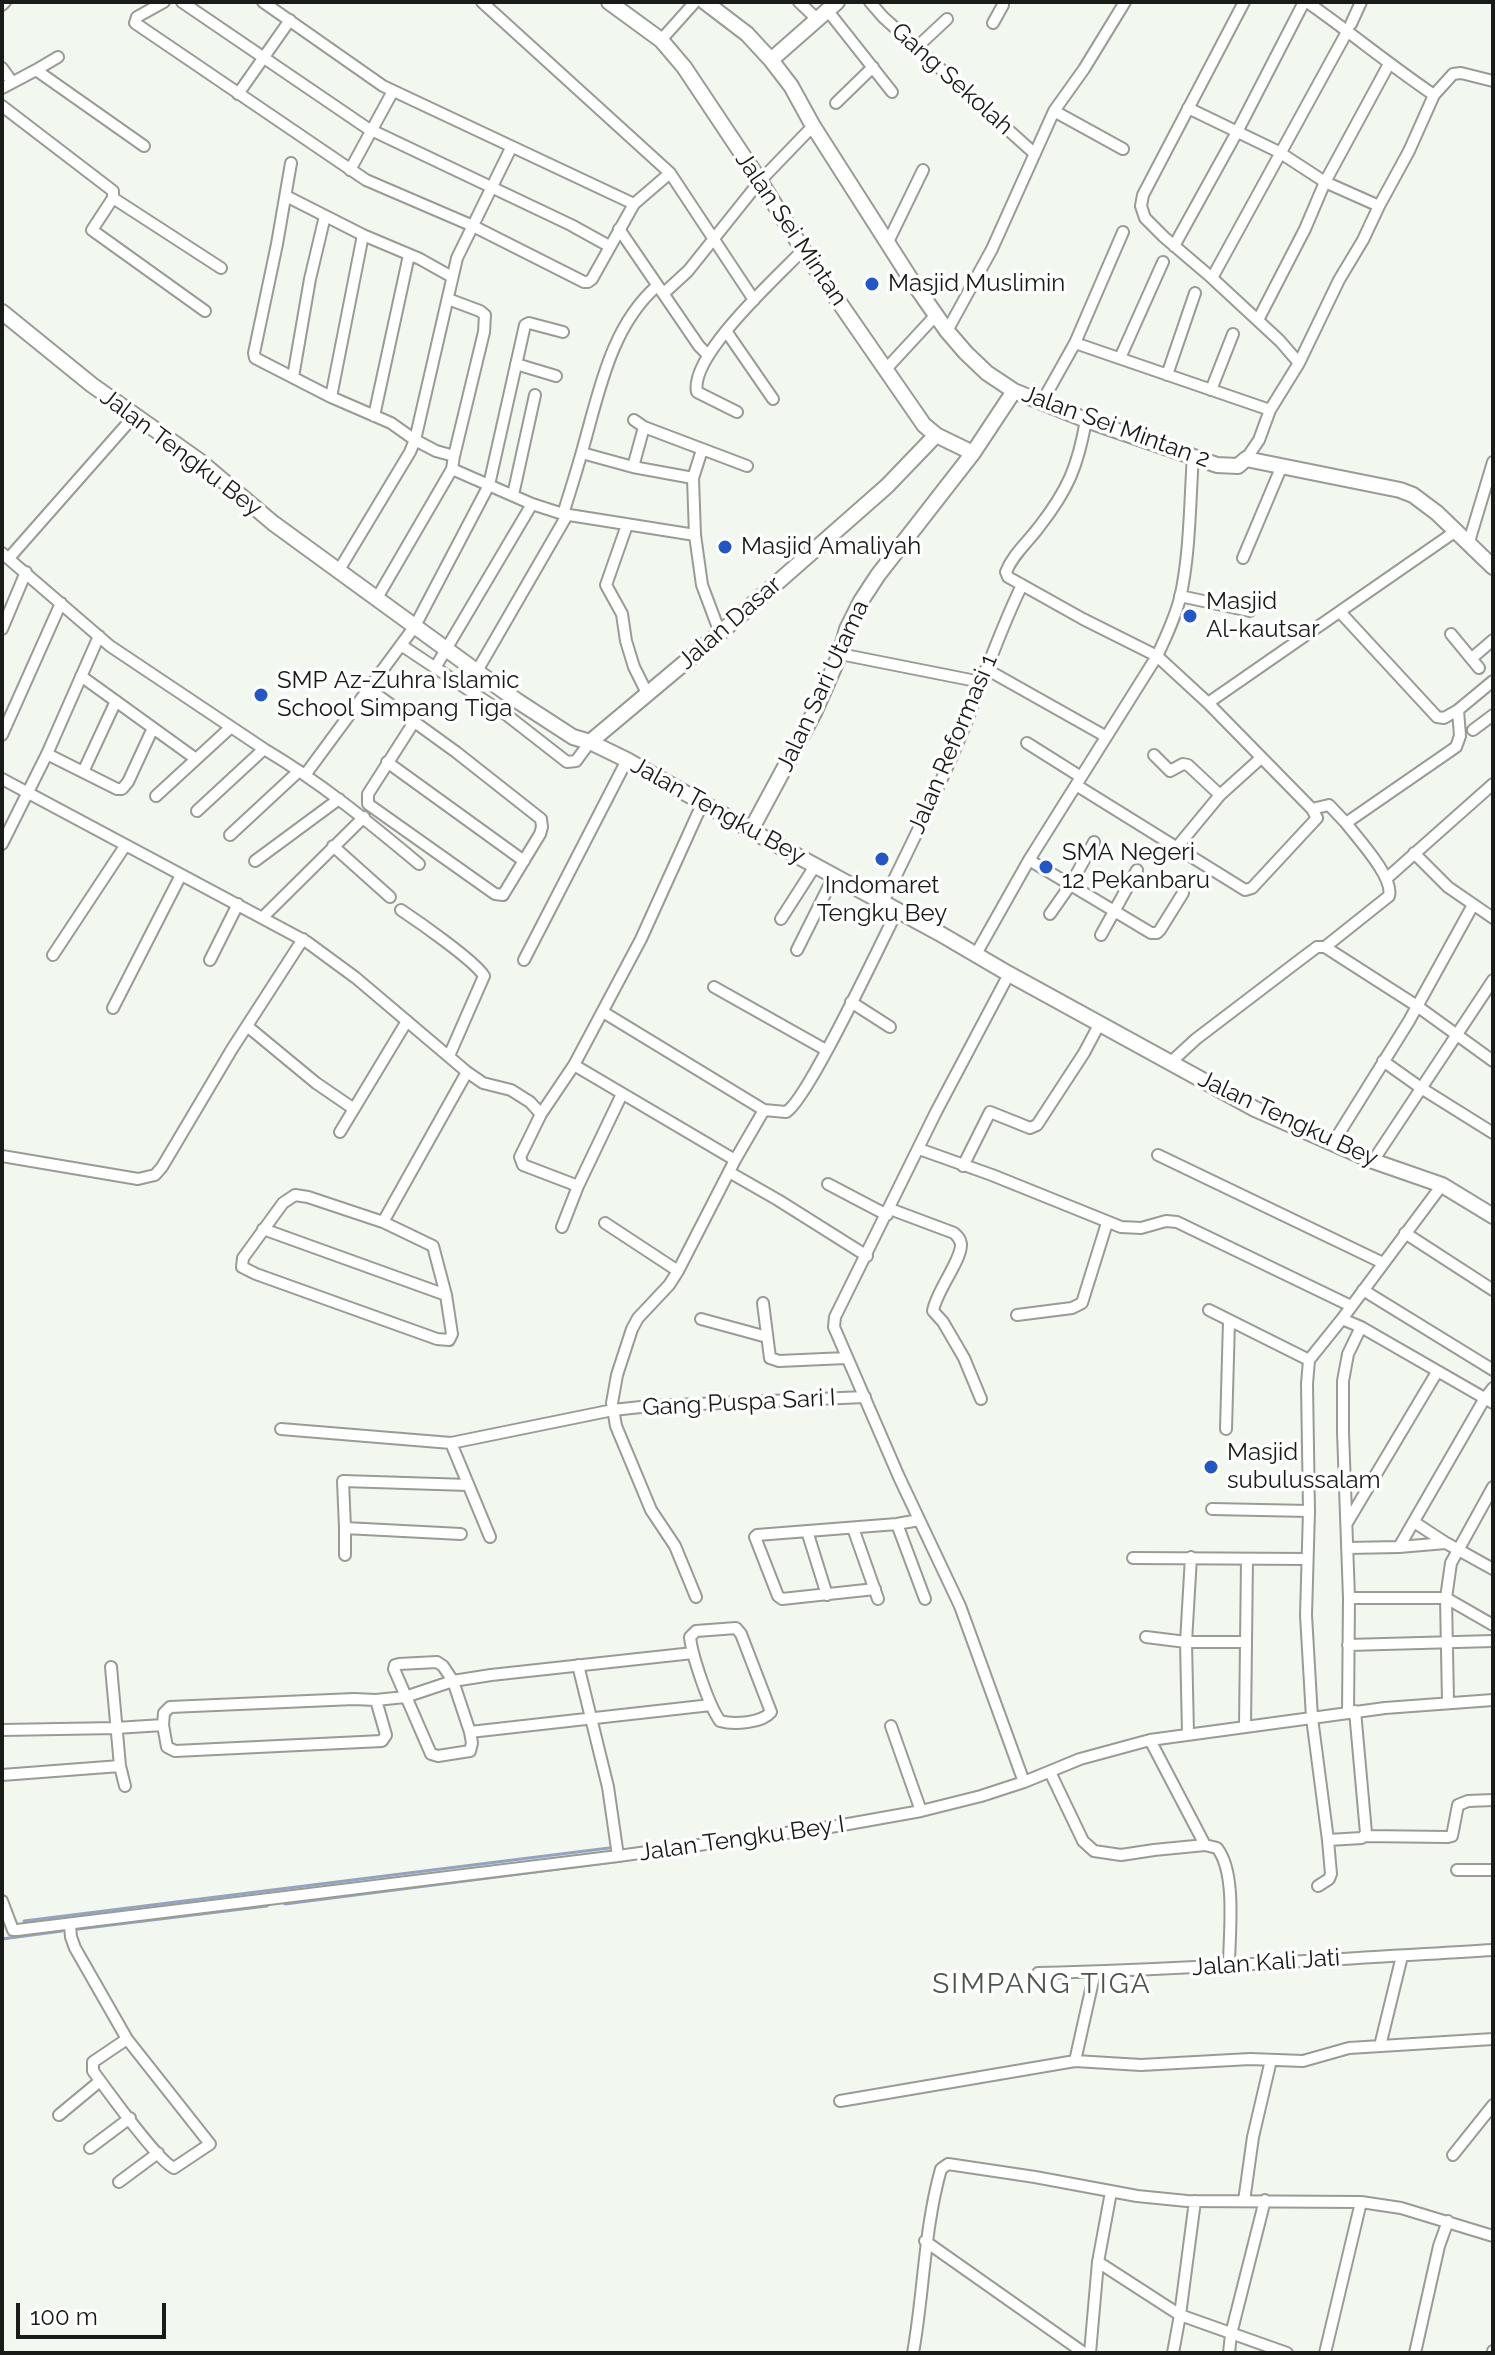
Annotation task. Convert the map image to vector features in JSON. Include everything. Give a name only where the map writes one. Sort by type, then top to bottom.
[{"type":"street","points":[[164,2],[137,17],[135,23],[350,170],[366,180],[473,226],[584,282],[592,279],[634,204],[670,173]]},
{"type":"street","points":[[182,2],[373,130],[609,246]]},
{"type":"street","points":[[263,2],[393,91],[634,204]]},
{"type":"street","points":[[482,2],[670,173],[754,300]]},
{"type":"street","name":"Jalan Sei Mintan","points":[[609,2],[661,40],[684,67],[803,250],[924,425],[936,435],[973,453]]},
{"type":"street","points":[[661,40],[695,2]]},
{"type":"street","name":"Jalan Sei Mintan 2","points":[[705,2],[747,34],[791,86],[813,126],[936,315],[987,373],[1014,391],[1086,420],[1228,467],[1238,466],[1246,459],[1400,490],[1422,501],[1493,567]]},
{"type":"street","points":[[799,2],[827,11],[892,92]]},
{"type":"street","name":"Gang Sekolah","points":[[870,2],[1035,154]]},
{"type":"street","points":[[993,23],[1002,2]]},
{"type":"street","points":[[947,331],[992,249],[1054,111],[1125,2]]},
{"type":"street","points":[[1244,2],[1143,195],[1141,206],[1145,218],[1258,320],[1299,363]]},
{"type":"street","points":[[1174,246],[1306,2],[1349,27],[1389,64],[1434,95]]},
{"type":"street","points":[[1212,278],[1361,2]]},
{"type":"street","points":[[771,60],[827,11]]},
{"type":"street","points":[[917,47],[947,19]]},
{"type":"street","points":[[238,94],[290,20]]},
{"type":"street","points":[[2,68],[7,85],[58,57]]},
{"type":"street","points":[[1258,320],[1305,229],[1325,182],[1389,64]]},
{"type":"street","points":[[836,103],[873,67]]},
{"type":"street","points":[[36,70],[144,146]]},
{"type":"street","points":[[1246,459],[1259,440],[1270,410],[1299,363],[1339,280],[1409,151],[1434,95],[1453,74],[1493,81]]},
{"type":"street","points":[[350,170],[393,91]]},
{"type":"street","points":[[2,106],[113,191],[113,198],[92,230],[205,311]]},
{"type":"street","points":[[1188,108],[1279,152],[1325,182],[1379,206]]},
{"type":"street","points":[[1054,111],[1123,149]]},
{"type":"street","points":[[477,671],[566,517],[563,514],[598,392],[623,326],[636,307],[688,271],[760,181],[813,126]]},
{"type":"street","points":[[339,570],[415,440],[457,258],[511,148]]},
{"type":"street","points":[[291,163],[254,356],[331,397],[391,423],[436,451],[454,456]]},
{"type":"street","points":[[888,242],[923,170]]},
{"type":"street","points":[[286,196],[452,277]]},
{"type":"street","points":[[113,198],[221,268]]},
{"type":"street","points":[[293,377],[310,279],[325,216]]},
{"type":"street","points":[[619,229],[707,354]]},
{"type":"street","points":[[1042,402],[1075,343],[1123,232]]},
{"type":"street","points":[[331,397],[363,235]]},
{"type":"street","points":[[737,412],[697,392],[696,381],[707,354],[803,250]]},
{"type":"street","points":[[374,416],[409,255]]},
{"type":"street","points":[[1120,358],[1163,262]]},
{"type":"street","points":[[1167,375],[1195,293]]},
{"type":"street","points":[[377,598],[452,469],[485,315],[448,299]]},
{"type":"street","name":"Jalan Tengku Bey","points":[[2,312],[92,385],[201,462],[264,516],[519,703],[573,737],[627,760],[1255,1109],[1373,1161],[1442,1185],[1493,1216]]},
{"type":"street","points":[[886,369],[936,315]]},
{"type":"street","points":[[230,835],[302,773],[415,626],[489,485],[525,325],[529,323],[563,332]]},
{"type":"street","points":[[726,331],[773,399]]},
{"type":"street","points":[[1211,390],[1233,334]]},
{"type":"street","points":[[1075,343],[1270,410]]},
{"type":"street","points":[[516,364],[556,376]]},
{"type":"street","name":"Jalan Sari Utama","points":[[751,830],[815,711],[840,654],[847,629],[870,588],[973,453],[1014,391]]},
{"type":"street","points":[[513,495],[535,395]]},
{"type":"street","points":[[135,415],[5,556],[134,663],[339,799],[419,864]]},
{"type":"street","points":[[634,420],[644,427],[747,466]]},
{"type":"street","points":[[1027,743],[1240,888],[1249,890],[1315,821],[1316,814],[1312,809],[1157,656],[1008,577],[1007,568],[1069,484],[1077,464],[1086,420]]},
{"type":"street","points":[[633,467],[644,427]]},
{"type":"street","name":"Jalan Dasar","points":[[590,742],[887,486],[936,435]]},
{"type":"street","points":[[702,450],[693,478],[695,535],[702,585],[720,633]]},
{"type":"street","points":[[582,453],[633,467],[693,478]]},
{"type":"street","points":[[976,954],[1029,860],[1157,656],[1172,624],[1180,596],[1193,455]]},
{"type":"street","points":[[1468,545],[1493,462]]},
{"type":"street","points":[[1243,558],[1281,468]]},
{"type":"street","points":[[452,469],[563,514],[695,535]]},
{"type":"street","points":[[435,668],[532,504]]},
{"type":"street","points":[[627,525],[606,585],[622,614],[634,667],[647,693]]},
{"type":"street","points":[[1208,703],[1456,531]]},
{"type":"street","points":[[2,629],[26,572]]},
{"type":"street","name":"Jalan Reformasi 1","points":[[883,902],[966,724],[1000,631],[1022,585]]},
{"type":"street","points":[[1180,596],[1250,611]]},
{"type":"street","points":[[2,735],[61,603]]},
{"type":"street","points":[[1340,612],[1437,717],[1444,718],[1458,710],[1493,681]]},
{"type":"street","points":[[1451,634],[1479,668]]},
{"type":"street","points":[[2,844],[47,754],[99,636]]},
{"type":"street","points":[[1472,658],[1493,640]]},
{"type":"street","points":[[401,645],[508,716],[567,762],[576,761],[590,742]]},
{"type":"street","points":[[840,654],[981,682]]},
{"type":"street","points":[[986,669],[1105,736]]},
{"type":"street","points":[[81,676],[196,759]]},
{"type":"street","points":[[369,689],[456,752],[541,819],[542,827],[505,894],[495,894],[371,807],[367,798],[414,722]]},
{"type":"street","points":[[83,772],[116,701]]},
{"type":"street","points":[[1346,823],[1456,747],[1460,736],[1458,710]]},
{"type":"street","points":[[1473,730],[1493,715]]},
{"type":"street","points":[[47,754],[122,789],[153,728]]},
{"type":"street","points":[[156,796],[230,728]]},
{"type":"street","points":[[197,811],[264,749]]},
{"type":"street","points":[[1154,755],[1170,771],[1183,764],[1188,765],[1220,795]]},
{"type":"street","points":[[1177,847],[1220,795],[1261,758]]},
{"type":"street","points":[[524,960],[627,760]]},
{"type":"street","points":[[387,762],[524,861]]},
{"type":"street","points":[[2,779],[303,939],[467,1072],[483,1083],[511,1090],[530,1102],[541,1114]]},
{"type":"street","points":[[1386,879],[1493,784]]},
{"type":"street","points":[[255,861],[339,799]]},
{"type":"street","points":[[578,1186],[523,1165],[520,1157],[541,1114],[574,1065],[641,939],[703,802]]},
{"type":"street","points":[[1312,809],[1329,805],[1346,823],[1386,879],[1391,891],[1389,896],[1325,947]]},
{"type":"street","points":[[263,917],[364,817]]},
{"type":"street","points":[[1050,914],[1094,842]]},
{"type":"street","points":[[53,955],[125,846]]},
{"type":"street","points":[[333,846],[390,897]]},
{"type":"street","points":[[1414,853],[1434,875],[1493,918]]},
{"type":"street","points":[[1029,860],[1151,933],[1157,933],[1183,893]]},
{"type":"street","points":[[781,919],[815,866]]},
{"type":"street","points":[[1101,935],[1137,870]]},
{"type":"street","points":[[113,1008],[181,875]]},
{"type":"street","points":[[797,950],[834,876]]},
{"type":"street","points":[[210,960],[238,904]]},
{"type":"street","points":[[1333,1143],[1417,1006],[1473,905]]},
{"type":"street","points":[[401,910],[465,957],[484,976],[449,1056]]},
{"type":"street","points":[[603,1012],[764,1110],[786,1112],[792,1109],[826,1050],[897,911]]},
{"type":"street","points":[[2,1156],[138,1179],[155,1175],[303,939]]},
{"type":"street","points":[[1171,1062],[1196,1039],[1317,947],[1325,947],[1417,1006],[1493,1061]]},
{"type":"street","points":[[1009,974],[936,1112],[834,1322],[835,1334],[960,1606],[1024,1782]]},
{"type":"street","points":[[1373,1161],[1493,980]]},
{"type":"street","points":[[714,987],[826,1050]]},
{"type":"street","points":[[851,1002],[890,1027]]},
{"type":"street","points":[[340,1132],[407,1021]]},
{"type":"street","points":[[963,1166],[990,1112],[1030,1128],[1037,1125],[1100,1023]]},
{"type":"street","points":[[247,1026],[316,1083],[354,1109]]},
{"type":"street","points":[[1383,1061],[1493,1133]]},
{"type":"street","points":[[574,1065],[735,1160]]},
{"type":"street","points":[[383,1222],[467,1072]]},
{"type":"street","points":[[562,1227],[622,1094]]},
{"type":"street","points":[[696,1597],[675,1546],[651,1510],[616,1426],[613,1393],[632,1329],[678,1271],[764,1110]]},
{"type":"street","points":[[919,1149],[992,1175],[1107,1223],[1132,1228],[1166,1221],[1177,1222],[1351,1306]]},
{"type":"street","points":[[1158,1155],[1383,1263]]},
{"type":"street","points":[[729,1172],[867,1256]]},
{"type":"street","points":[[828,1184],[888,1212],[954,1233],[960,1239],[960,1250],[933,1311],[964,1358],[981,1399]]},
{"type":"street","points":[[1318,1886],[1331,1874],[1312,1718],[1306,1615],[1309,1360],[1442,1185]]},
{"type":"street","points":[[295,1195],[383,1222],[433,1246],[446,1295],[452,1334],[449,1340],[444,1341],[245,1269],[241,1263],[283,1203],[295,1195]]},
{"type":"street","points":[[605,1223],[678,1271]]},
{"type":"street","points":[[1017,1315],[1072,1308],[1082,1303],[1107,1223]]},
{"type":"street","points":[[263,1229],[446,1295]]},
{"type":"street","points":[[1405,1233],[1493,1290]]},
{"type":"street","points":[[1363,1290],[1493,1370]]},
{"type":"street","points":[[763,1303],[769,1355],[774,1361],[846,1358]]},
{"type":"street","points":[[1209,1310],[1309,1360]]},
{"type":"street","points":[[701,1319],[767,1337]]},
{"type":"street","points":[[1342,1319],[1489,1400]]},
{"type":"street","points":[[1226,1429],[1229,1321]]},
{"type":"street","points":[[1361,1327],[1348,1354],[1343,1381],[1343,1432],[1351,1712],[1366,1820],[1365,1836]]},
{"type":"street","points":[[1347,1523],[1437,1372]]},
{"type":"street","points":[[1399,1547],[1489,1400],[1493,1388]]},
{"type":"street","name":"Gang Puspa Sari I","points":[[281,1429],[451,1443],[613,1410],[865,1397]]},
{"type":"street","points":[[451,1443],[490,1537]]},
{"type":"street","points":[[345,1555],[343,1481],[468,1485]]},
{"type":"street","points":[[1448,1702],[1446,1598],[1451,1563],[1493,1487]]},
{"type":"street","points":[[1212,1509],[1309,1511]]},
{"type":"street","points":[[1482,1509],[1493,1514]]},
{"type":"street","points":[[853,1528],[876,1594],[782,1599],[778,1596],[756,1541],[757,1535],[919,1520]]},
{"type":"street","points":[[1414,1522],[1493,1569]]},
{"type":"street","points":[[897,1524],[925,1599]]},
{"type":"street","points":[[345,1528],[461,1534]]},
{"type":"street","points":[[807,1531],[827,1595]]},
{"type":"street","points":[[1347,1548],[1446,1543]]},
{"type":"street","points":[[1188,1734],[1186,1642],[1191,1557]]},
{"type":"street","points":[[1133,1558],[1307,1559]]},
{"type":"street","points":[[1245,1726],[1247,1559]]},
{"type":"street","points":[[1349,1598],[1446,1598],[1493,1625]]},
{"type":"street","points":[[739,1630],[771,1712],[769,1716],[726,1723],[720,1721],[711,1705],[693,1653],[690,1637],[696,1631],[739,1630]]},
{"type":"street","points":[[1146,1637],[1186,1642],[1246,1642]]},
{"type":"street","points":[[1348,1645],[1493,1641]]},
{"type":"street","points":[[376,1700],[386,1735],[382,1741],[175,1751],[167,1747],[163,1725],[164,1713],[170,1707],[376,1700],[405,1697],[453,1681],[693,1653]]},
{"type":"street","points":[[437,1662],[453,1681],[470,1732],[470,1751],[433,1756],[405,1697],[395,1665],[437,1662]]},
{"type":"street","points":[[578,1665],[608,1787],[618,1856]]},
{"type":"street","points":[[111,1667],[120,1766],[125,1786]]},
{"type":"street","name":"Jalan Tengku Bey I","points":[[2,1901],[13,1930],[618,1856],[921,1811],[981,1796],[1106,1751],[1150,1740],[1351,1712],[1493,1700]]},
{"type":"street","points":[[470,1732],[711,1705]]},
{"type":"street","points":[[2,1730],[163,1725]]},
{"type":"street","points":[[891,1726],[921,1811]]},
{"type":"street","points":[[1150,1740],[1205,1845]]},
{"type":"street","points":[[2,1775],[120,1766]]},
{"type":"street","points":[[1050,1772],[1083,1841],[1094,1851],[1121,1855],[1205,1845],[1220,1851],[1226,1870],[1230,1912],[1229,1966]]},
{"type":"street","points":[[1328,1840],[1365,1836],[1448,1837],[1454,1832],[1458,1805],[1468,1801],[1493,1800]]},
{"type":"street","points":[[1457,1870],[1493,1870]]},
{"type":"street","points":[[70,1925],[71,1937],[127,2039],[210,2144],[174,2168],[158,2153],[93,2071],[93,2062],[127,2039]]},
{"type":"street","name":"Jalan Kali Jati","points":[[1038,1973],[1229,1966],[1493,1950]]},
{"type":"street","points":[[1380,2046],[1402,1956]]},
{"type":"street","points":[[1075,2061],[1095,1972]]},
{"type":"street","points":[[840,2101],[1075,2061],[1141,2065],[1303,2061],[1349,2048],[1493,2039]]},
{"type":"street","points":[[1244,2201],[1253,2137],[1271,2060]]},
{"type":"street","points":[[59,2115],[100,2081]]},
{"type":"street","points":[[1453,2155],[1493,2105]]},
{"type":"street","points":[[90,2148],[130,2118]]},
{"type":"street","points":[[119,2182],[158,2153]]},
{"type":"street","points":[[913,2353],[920,2314],[925,2241],[941,2169],[948,2164],[1137,2196],[1195,2201],[1361,2202],[1401,2208],[1493,2236]]},
{"type":"street","points":[[1090,2353],[1098,2262],[1111,2192]]},
{"type":"street","points":[[1229,2353],[1231,2334],[1265,2200]]},
{"type":"street","points":[[1173,2353],[1195,2201]]},
{"type":"street","points":[[1325,2353],[1361,2202]]},
{"type":"street","points":[[1415,2353],[1439,2246],[1448,2221]]},
{"type":"street","points":[[925,2241],[1084,2353]]},
{"type":"street","points":[[1098,2262],[1180,2315],[1287,2353]]},
{"type":"waterway","points":[[24,1921],[609,1848]]},
{"type":"waterway","points":[[285,1904],[621,1861]]},
{"type":"waterway","points":[[78,1929],[267,1906]]},
{"type":"waterway","points":[[2,1939],[62,1931]]},
{"type":"place","name":"Masjid Muslimin","points":[[872,284]]},
{"type":"place","name":"Masjid Amaliyah","points":[[725,547]]},
{"type":"place","name":"Masjid Al-kautsar","points":[[1190,616]]},
{"type":"place","name":"SMP Az-Zuhra Islamic School Simpang Tiga","points":[[261,695]]},
{"type":"place","name":"Indomaret Tengku Bey","points":[[882,859]]},
{"type":"place","name":"SMA Negeri 12 Pekanbaru","points":[[1046,867]]},
{"type":"place","name":"Masjid subulussalam","points":[[1211,1467]]},
{"type":"district","name":"SIMPANG TIGA","points":[[1042,1985]]}]
